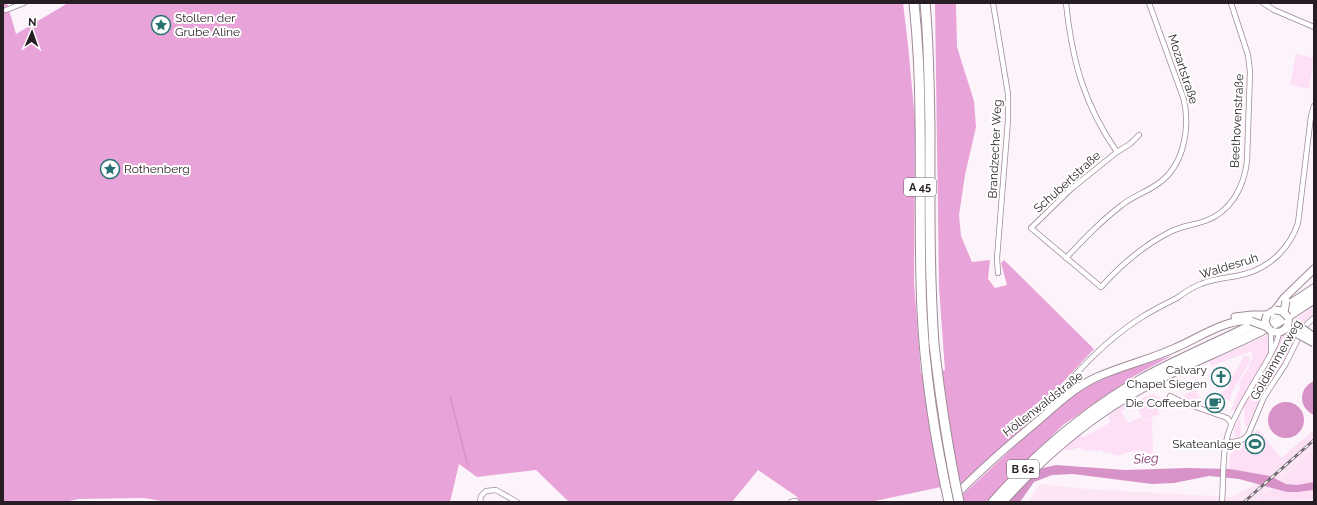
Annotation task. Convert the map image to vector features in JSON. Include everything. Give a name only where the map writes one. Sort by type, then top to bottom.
[{"type":"highway","name":"A 45","points":[[914,3],[919,69],[921,275],[925,346],[932,410],[940,461],[949,502]]},
{"type":"highway","name":"A 45","points":[[925,3],[929,70],[930,268],[934,344],[940,401],[959,502]]},
{"type":"highway","name":"B 62","points":[[1002,502],[1079,420],[1122,390],[1266,319],[1294,303],[1314,289]]},
{"type":"highway","name":"B 62","points":[[992,502],[1031,462],[1058,441],[1083,426],[1126,396],[1168,374],[1276,323],[1314,298]]},
{"type":"street","points":[[6,10],[24,3]]},
{"type":"street","name":"Brandzecher Weg","points":[[993,3],[1008,94],[1008,120],[998,273]]},
{"type":"street","name":"Schubertstraße","points":[[1066,3],[1069,29],[1080,80],[1100,126],[1117,152]]},
{"type":"street","name":"Mozartstraße","points":[[1066,258],[1103,220],[1124,204],[1159,183],[1169,174],[1178,160],[1184,145],[1186,128],[1186,110],[1184,100],[1150,3]]},
{"type":"street","name":"Beethovenstraße","points":[[1066,258],[1101,287],[1117,270],[1148,245],[1177,228],[1206,221],[1215,216],[1229,205],[1239,191],[1246,165],[1250,72],[1248,55],[1231,3]]},
{"type":"street","points":[[1262,3],[1274,10],[1314,27]]},
{"type":"street","name":"Waldesruh","points":[[1051,410],[1050,406],[1063,388],[1089,361],[1141,318],[1200,284],[1246,274],[1265,266],[1276,258],[1290,242],[1298,223],[1311,116],[1314,106]]},
{"type":"street","name":"Schubertstraße","points":[[1066,258],[1031,228],[1071,189],[1117,152],[1130,144],[1139,135]]},
{"type":"street","name":"Höllenwaldstraße","points":[[1189,341],[1217,323],[1228,319],[1240,316],[1265,315],[1276,308],[1314,269]]},
{"type":"street","name":"Höllenwaldstraße","points":[[1285,331],[1290,319],[1286,301],[1291,291]]},
{"type":"street","points":[[1276,308],[1314,337]]},
{"type":"street","points":[[1265,315],[1265,321],[1269,329],[1271,353]]},
{"type":"street","name":"Goldammerweg","points":[[1226,442],[1237,442],[1245,439],[1248,435],[1264,397],[1285,366],[1307,324],[1314,318]]},
{"type":"street","name":"Höllenwaldstraße","points":[[949,502],[988,463],[1075,390],[1094,379],[1175,348],[1241,320],[1251,321],[1269,329],[1285,331],[1314,343]]},
{"type":"street","points":[[1222,502],[1226,442],[1232,424],[1240,406],[1277,341],[1285,331]]},
{"type":"street","points":[[1170,396],[1182,402],[1227,418],[1232,424]]},
{"type":"street","points":[[480,502],[481,496],[486,491],[496,490],[517,502]]},
{"type":"street","points":[[791,502],[797,502]]},
{"type":"shaded area","points":[[3,3],[7,3],[16,34],[68,3],[903,3],[915,120],[914,282],[921,374],[945,370],[939,287],[935,3],[956,3],[957,47],[974,101],[976,127],[965,175],[959,215],[961,236],[972,262],[990,260],[988,279],[995,288],[1007,285],[1001,263],[1004,260],[1094,349],[1052,394],[1041,402],[1035,418],[965,482],[870,502],[801,502],[796,496],[758,470],[732,502],[569,502],[536,470],[477,477],[459,464],[450,502],[169,502],[143,498],[79,499],[64,502],[3,502]]},
{"type":"shaded area","points":[[1296,54],[1314,58],[1309,89],[1290,85]]},
{"type":"shaded area","points":[[1314,306],[1314,314],[1305,322],[1300,330],[1283,364],[1261,396],[1248,426],[1245,427],[1244,408],[1233,411],[1231,410],[1240,388],[1239,384],[1252,359],[1252,351],[1211,366],[1209,361],[1277,330],[1290,323]]},
{"type":"shaded area","points":[[1173,355],[1134,376],[1063,425],[986,502],[955,502],[1044,419],[1080,389],[1123,371]]},
{"type":"shaded area","points":[[1243,356],[1248,356],[1250,358],[1249,363],[1232,392],[1230,401],[1221,396],[1229,386],[1228,385],[1231,382],[1229,380],[1235,373],[1234,372],[1239,366]]},
{"type":"shaded area","points":[[1314,381],[1314,415],[1305,408],[1302,398],[1305,388]]},
{"type":"shaded area","points":[[1192,388],[1200,396],[1193,403],[1181,399]]},
{"type":"shaded area","points":[[1154,394],[1165,402],[1155,405],[1160,414],[1144,421],[1136,404],[1144,397]]},
{"type":"shaded area","points":[[1136,400],[1135,405],[1121,411],[1128,423],[1141,417],[1144,422],[1152,418],[1153,454],[1137,451],[1117,456],[1107,452],[1105,453],[1101,450],[1085,451],[1080,448],[1076,448],[1075,450],[1073,449],[1067,451],[1063,449],[1080,435],[1084,437],[1111,422],[1107,414],[1130,401]]},
{"type":"shaded area","points":[[1290,402],[1299,407],[1303,413],[1303,427],[1299,433],[1290,438],[1282,438],[1273,433],[1269,427],[1268,416],[1273,407],[1279,403]]},
{"type":"shaded area","points":[[1240,416],[1241,432],[1237,438],[1235,436],[1234,429]]},
{"type":"shaded area","points":[[1258,429],[1281,458],[1314,430],[1314,438],[1270,476],[1229,469],[1230,455],[1235,448],[1239,450]]},
{"type":"shaded area","points":[[1314,438],[1314,449],[1255,502],[1028,502],[1040,484],[1088,489],[1232,497],[1270,476]]},
{"type":"shaded area","points":[[1314,449],[1314,482],[1296,485],[1279,481]]},
{"type":"shaded area","points":[[1056,465],[1125,470],[1188,468],[1230,469],[1270,476],[1286,484],[1297,485],[1314,482],[1314,490],[1287,492],[1239,479],[1209,476],[1174,483],[1152,484],[1073,474],[1052,475],[1034,482],[1020,502],[1006,502],[1034,470]]},
{"type":"shaded area","points":[[1272,488],[1293,491],[1314,490],[1314,498],[1292,500],[1270,496],[1263,502],[1255,502]]},
{"type":"shaded area","points":[[1270,496],[1301,501],[1314,498],[1314,502],[1263,502]]},
{"type":"waterway","points":[[450,396],[468,466]]},
{"type":"railway","points":[[1244,502],[1314,440]]},
{"type":"place","name":"Stollen der Grube Aline","points":[[161,25]]},
{"type":"place","name":"Rothenberg","points":[[110,169]]},
{"type":"place","name":"Calvary Chapel Siegen","points":[[1221,377]]},
{"type":"place","name":"Die Coffeebar","points":[[1215,403]]},
{"type":"place","name":"Skateanlage","points":[[1255,444]]},
{"type":"water label","name":"Sieg","points":[[1146,458]]}]
